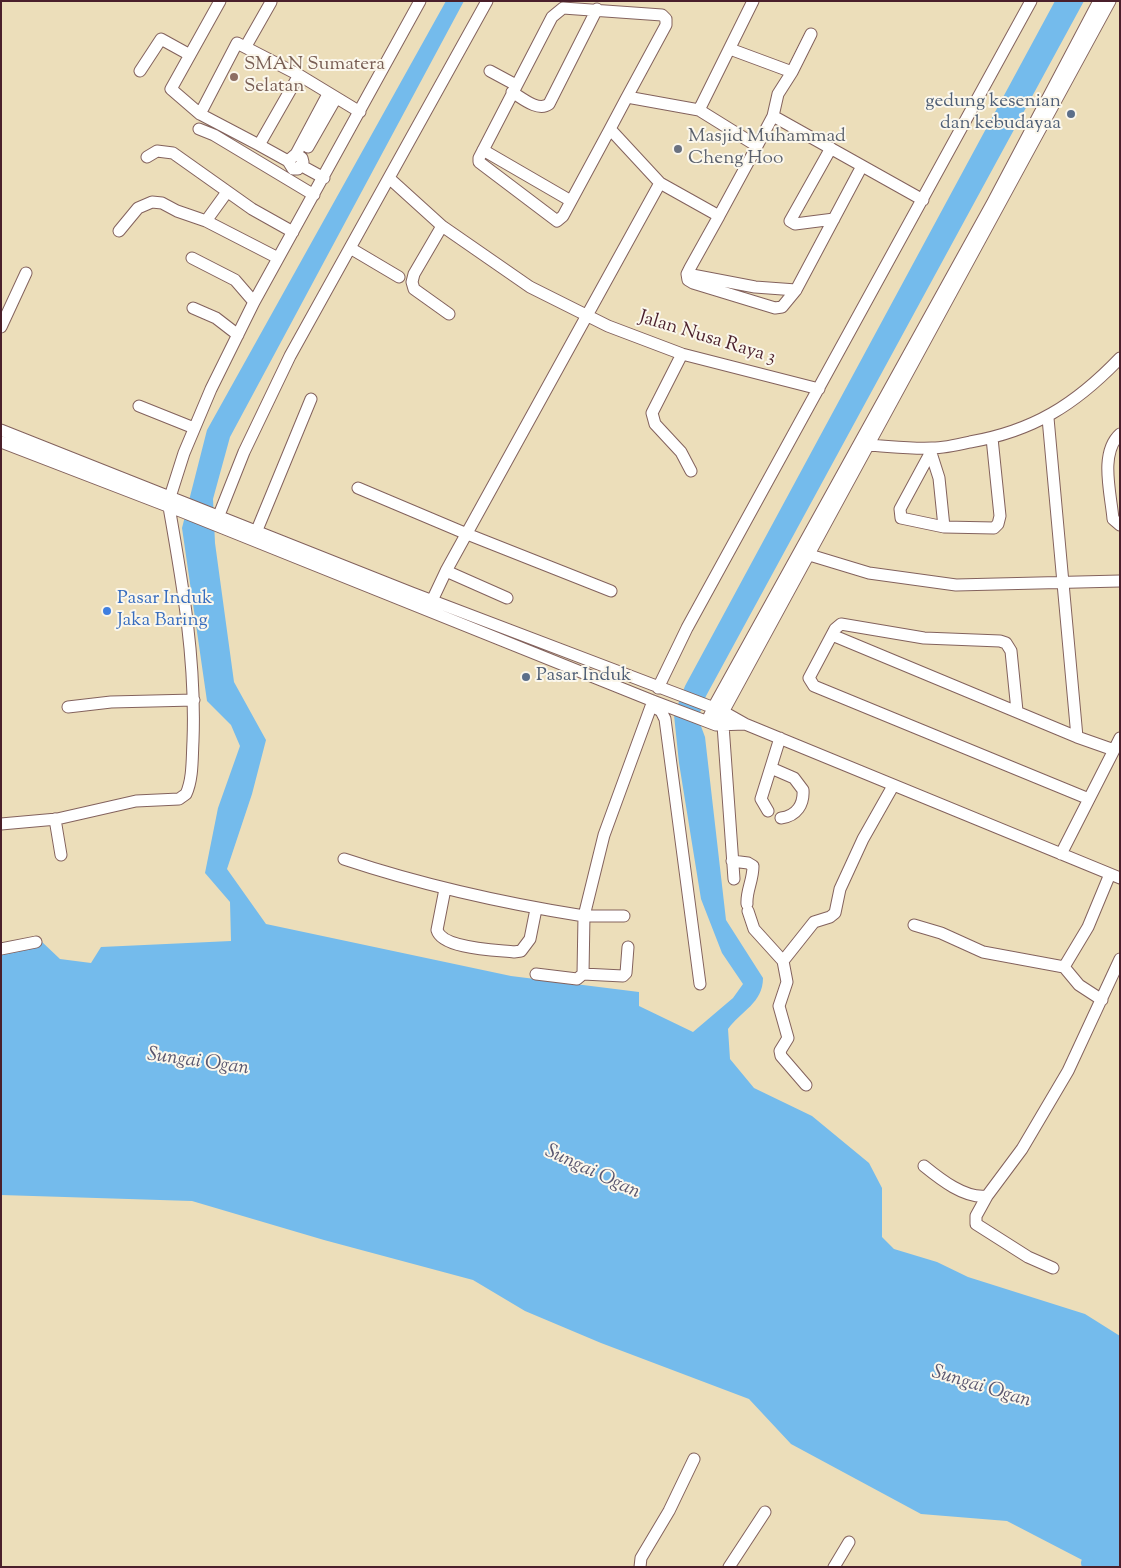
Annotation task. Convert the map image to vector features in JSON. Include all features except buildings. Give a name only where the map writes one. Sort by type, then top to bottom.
[{"type":"street","points":[[220,1],[171,89],[200,114],[259,145],[297,160],[324,178]]},
{"type":"street","points":[[1,824],[55,819],[114,805],[184,797],[189,784],[194,700],[186,604],[170,502],[194,428],[254,302],[420,1]]},
{"type":"street","points":[[217,518],[244,452],[290,356],[487,1]]},
{"type":"street","points":[[699,110],[753,1]]},
{"type":"street","points":[[658,688],[687,628],[1031,1]]},
{"type":"street","points":[[1034,134],[1099,1]]},
{"type":"street","points":[[734,879],[712,722],[713,708],[804,554],[1034,134],[1110,1]]},
{"type":"street","points":[[1115,1],[1120,7]]},
{"type":"street","points":[[246,46],[271,2]]},
{"type":"street","points":[[563,8],[662,15],[666,19],[666,25],[564,216],[556,221],[481,164],[479,158],[514,89],[552,17],[563,8]]},
{"type":"street","points":[[490,72],[537,106],[549,104],[597,9]]},
{"type":"street","points":[[811,34],[792,72],[778,94],[773,116],[687,274],[688,280],[775,308],[785,305],[796,290],[862,166]]},
{"type":"street","points":[[140,71],[161,39],[190,55]]},
{"type":"street","points":[[200,114],[233,46],[238,43],[300,75],[360,112]]},
{"type":"street","points":[[730,49],[792,72]]},
{"type":"street","points":[[259,145],[300,75]]},
{"type":"street","points":[[297,160],[332,96]]},
{"type":"street","points":[[627,97],[699,110],[757,146]]},
{"type":"street","points":[[773,116],[923,200]]},
{"type":"street","points":[[199,129],[214,135],[314,196]]},
{"type":"street","points":[[610,129],[660,183],[719,216]]},
{"type":"street","points":[[831,148],[790,221],[794,224],[834,219]]},
{"type":"street","points":[[483,150],[571,201]]},
{"type":"street","points":[[147,157],[157,151],[173,153],[227,192],[292,232]]},
{"type":"street","name":"Jalan Nusa Raya 3","points":[[389,178],[442,226],[530,287],[608,326],[682,354],[819,389]]},
{"type":"street","points":[[429,606],[466,534],[660,183]]},
{"type":"street","points":[[206,221],[227,192]]},
{"type":"street","points":[[119,232],[138,208],[152,202],[162,203],[177,211],[206,221],[278,258]]},
{"type":"street","points":[[442,226],[414,274],[412,282],[414,289],[449,314]]},
{"type":"street","points":[[350,248],[399,277]]},
{"type":"street","points":[[192,258],[235,280],[254,302]]},
{"type":"street","points":[[1,327],[26,273]]},
{"type":"street","points":[[687,274],[755,287],[796,290]]},
{"type":"street","points":[[193,308],[216,318],[238,335]]},
{"type":"street","points":[[682,354],[652,413],[655,424],[681,452],[691,471]]},
{"type":"street","points":[[863,444],[932,451],[992,438],[1048,418],[1089,388],[1120,358]]},
{"type":"street","points":[[257,530],[311,399]]},
{"type":"street","points":[[139,406],[194,428]]},
{"type":"street","points":[[1048,418],[1077,737]]},
{"type":"street","points":[[1,430],[170,502]]},
{"type":"street","points":[[1120,434],[1111,444],[1108,467],[1113,519],[1120,525]]},
{"type":"street","points":[[932,451],[899,514],[903,520],[944,527],[991,528],[998,524],[1000,516],[992,438]]},
{"type":"street","points":[[1,442],[170,502],[257,530],[652,704],[674,708],[712,722],[745,724]]},
{"type":"street","points":[[932,451],[939,478],[944,527]]},
{"type":"street","points":[[358,488],[466,534],[610,591]]},
{"type":"street","points":[[217,518],[429,606],[679,694],[893,786],[1115,876],[1064,967]]},
{"type":"street","points":[[804,554],[869,573],[956,585],[1120,581]]},
{"type":"street","points":[[446,571],[507,598]]},
{"type":"street","points":[[1017,711],[1011,651],[1003,641],[924,638],[844,624],[838,626],[832,635],[810,676],[810,682],[814,686],[1089,799]]},
{"type":"street","points":[[832,635],[1077,737],[1114,750]]},
{"type":"street","points":[[68,707],[110,702],[194,700]]},
{"type":"street","points":[[583,974],[584,916],[604,835],[652,704]]},
{"type":"street","points":[[652,704],[665,719],[700,984]]},
{"type":"street","points":[[768,811],[761,799],[780,738]]},
{"type":"street","points":[[1061,854],[1120,738]]},
{"type":"street","points":[[771,768],[794,778],[804,790],[802,804],[791,815],[781,818]]},
{"type":"street","points":[[783,961],[814,922],[830,917],[835,913],[840,889],[863,839],[893,786]]},
{"type":"street","points":[[55,819],[61,855]]},
{"type":"street","points":[[344,859],[392,875],[444,889],[536,908],[584,916],[624,916]]},
{"type":"street","points":[[732,861],[748,863],[753,866],[751,886],[746,894],[747,907],[754,929],[783,961],[787,982],[779,1006],[788,1038],[780,1051],[781,1056],[806,1085]]},
{"type":"street","points":[[444,889],[437,930],[441,938],[452,943],[508,952],[521,951],[530,939],[536,908]]},
{"type":"street","points":[[914,925],[941,933],[983,952],[1064,967],[1075,981],[1102,1000]]},
{"type":"street","points":[[1,949],[36,942]]},
{"type":"street","points":[[536,974],[577,979],[583,974],[623,976],[626,973],[628,947]]},
{"type":"street","points":[[1053,1268],[1028,1257],[976,1224],[976,1216],[987,1196],[1022,1149],[1068,1071],[1120,959]]},
{"type":"street","points":[[924,1166],[949,1184],[970,1194],[987,1196]]},
{"type":"street","points":[[640,1567],[641,1558],[669,1511],[694,1459]]},
{"type":"street","points":[[729,1567],[765,1512]]},
{"type":"street","points":[[834,1567],[849,1542]]},
{"type":"water","name":"Sungai Ogan","points":[[446,1],[464,1],[230,437],[213,499],[215,543],[234,682],[266,740],[252,794],[227,869],[266,924],[511,976],[639,992],[639,1006],[693,1032],[733,998],[743,984],[722,953],[701,899],[679,763],[674,715],[685,686],[1055,1],[1084,1],[706,696],[698,718],[705,737],[726,920],[763,978],[762,987],[755,1000],[728,1029],[730,1059],[754,1088],[812,1116],[869,1163],[882,1188],[882,1237],[894,1249],[937,1262],[968,1277],[1085,1314],[1120,1336],[1120,1567],[1100,1567],[1088,1563],[1007,1521],[921,1514],[791,1444],[749,1399],[601,1343],[525,1311],[473,1280],[324,1240],[192,1201],[1,1195],[1,954],[41,941],[60,959],[91,963],[101,947],[231,941],[230,902],[205,873],[218,808],[240,746],[231,725],[207,701],[182,528],[207,430]]},
{"type":"waterway","points":[[1088,1563],[1090,1567]]},
{"type":"place","name":"SMAN Sumatera Selatan","points":[[234,77]]},
{"type":"place","name":"gedung kesenian dan kebudayaa","points":[[1071,114]]},
{"type":"place","name":"Masjid Muhammad Cheng Hoo","points":[[678,149]]},
{"type":"place","name":"Pasar Induk Jaka Baring","points":[[107,611]]},
{"type":"place","name":"Pasar Induk","points":[[526,677]]}]
